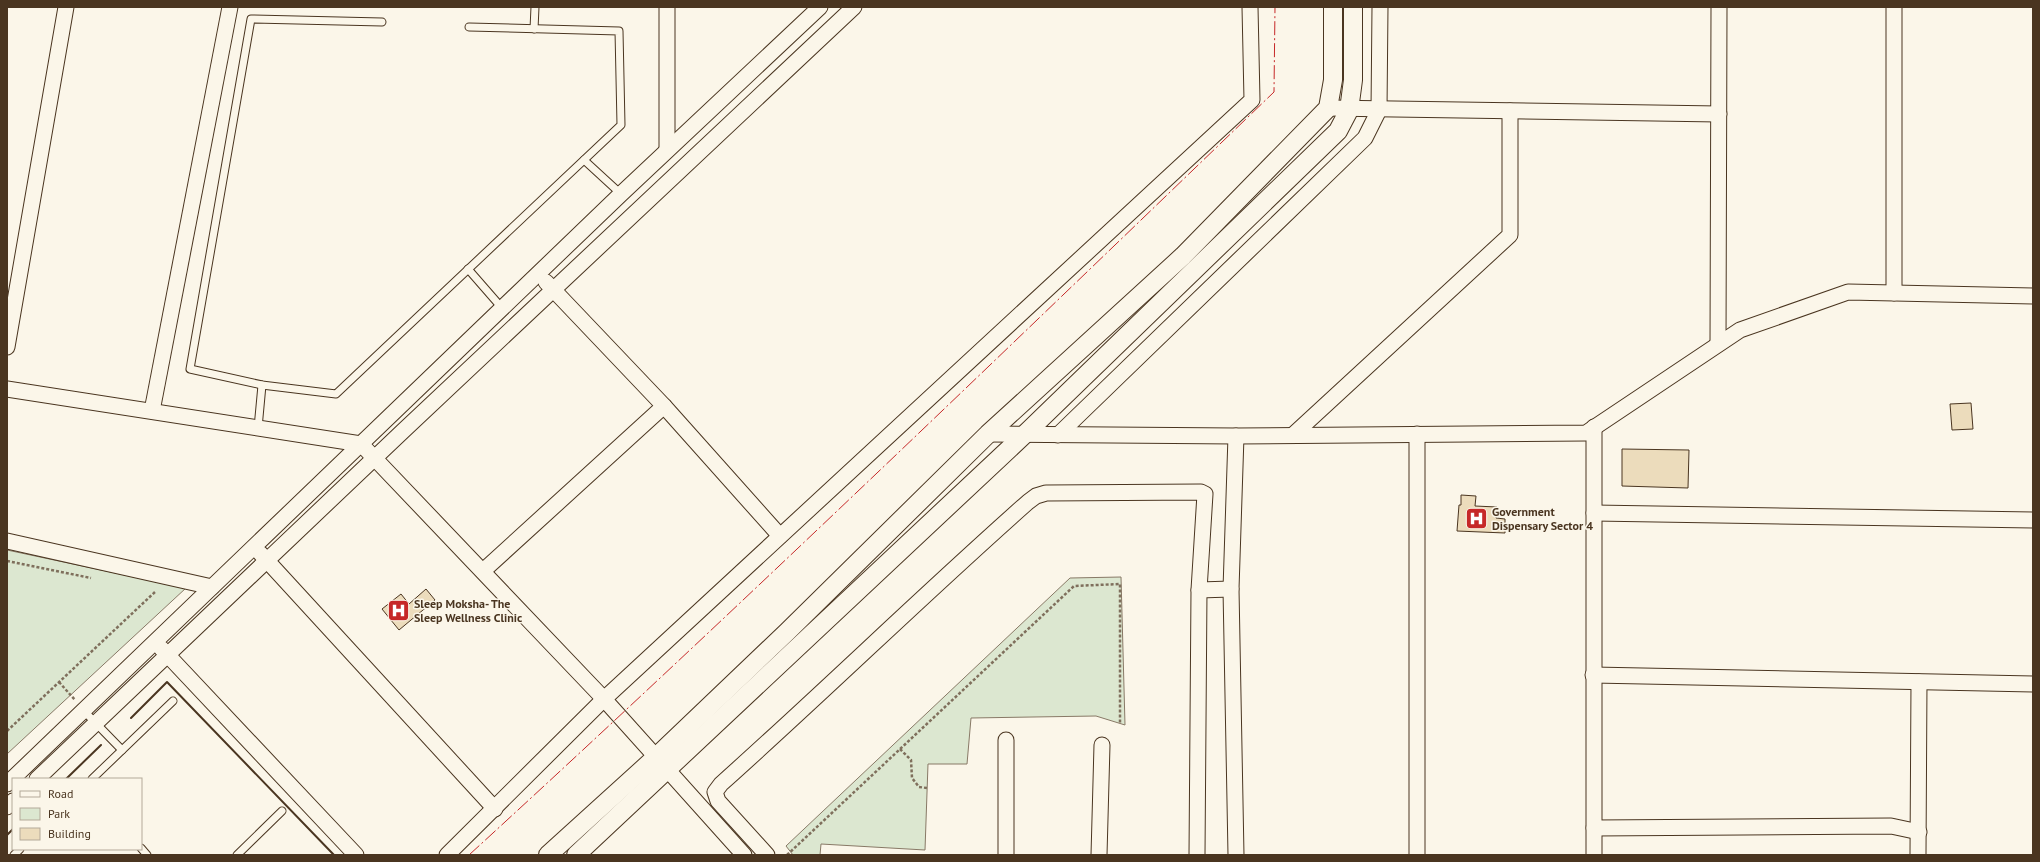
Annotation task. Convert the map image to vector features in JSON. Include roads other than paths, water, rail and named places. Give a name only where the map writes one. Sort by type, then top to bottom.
[{"type":"street","points":[[7,347],[66,7]]},
{"type":"street","points":[[152,411],[230,7]]},
{"type":"street","points":[[667,7],[667,150]]},
{"type":"street","points":[[13,778],[667,150],[820,7]]},
{"type":"street","points":[[38,778],[267,560],[854,7]]},
{"type":"street","points":[[447,855],[495,809],[604,699],[1252,100],[1250,7]]},
{"type":"street","points":[[576,855],[788,632],[988,434],[1183,256],[1328,108],[1333,80],[1333,7]]},
{"type":"street","points":[[548,855],[662,763],[1025,434],[1338,131],[1349,110],[1353,80],[1352,7]]},
{"type":"street","points":[[1058,435],[1365,138],[1379,110],[1380,7]]},
{"type":"street","points":[[1718,344],[1719,7]]},
{"type":"street","points":[[1894,7],[1894,293]]},
{"type":"street","points":[[1328,108],[1349,110],[1719,114]]},
{"type":"street","points":[[1292,435],[1510,235],[1510,111]]},
{"type":"street","points":[[538,274],[664,406],[780,536]]},
{"type":"street","points":[[988,434],[1236,436],[1586,433],[1740,330],[1848,292],[2033,296]]},
{"type":"street","points":[[7,388],[361,444],[604,699],[744,855]]},
{"type":"street","points":[[483,571],[664,406]]},
{"type":"street","points":[[1594,427],[1594,855]]},
{"type":"street","points":[[1417,434],[1417,855]]},
{"type":"street","points":[[1236,436],[1231,589],[1236,855]]},
{"type":"street","points":[[767,855],[718,801],[715,792],[721,784],[808,706],[947,574],[1036,496],[1046,493],[1201,492],[1205,494],[1199,590],[1197,855]]},
{"type":"street","points":[[1594,513],[2033,520]]},
{"type":"street","points":[[7,540],[212,587]]},
{"type":"street","points":[[254,546],[495,809]]},
{"type":"street","points":[[1199,590],[1231,589]]},
{"type":"street","points":[[155,641],[356,855]]},
{"type":"street","points":[[1593,675],[2033,684]]},
{"type":"street","points":[[1918,855],[1919,682]]},
{"type":"street","points":[[1006,740],[1006,855]]},
{"type":"street","points":[[1099,855],[1102,745]]},
{"type":"street","points":[[1594,828],[1891,826],[1918,832]]},
{"type":"lane","points":[[534,29],[535,7]]},
{"type":"lane","points":[[382,22],[251,19],[190,369],[262,385],[336,394],[621,125],[619,31],[469,27]]},
{"type":"lane","points":[[584,160],[621,194]]},
{"type":"lane","points":[[468,269],[502,308]]},
{"type":"lane","points":[[258,428],[262,385]]},
{"type":"lane","points":[[93,778],[173,701]]},
{"type":"lane","points":[[84,711],[122,750]]},
{"type":"lane","points":[[237,855],[282,811]]},
{"type":"place","name":"Government Dispensary Sector 4","points":[[1477,518]]},
{"type":"place","name":"Sleep Moksha- The Sleep Wellness Clinic","points":[[399,610]]}]
